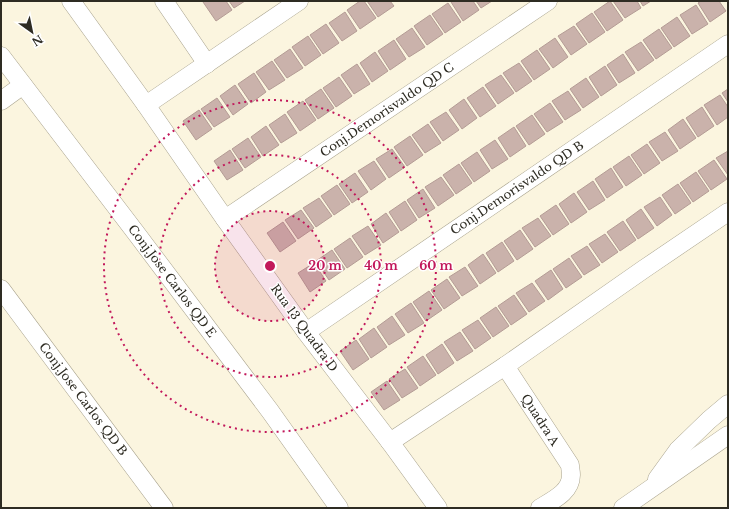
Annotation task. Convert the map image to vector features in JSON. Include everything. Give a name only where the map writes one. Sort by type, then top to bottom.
[{"type":"street","name":"Rua 13 Quadra D","points":[[70,1],[146,105],[306,332],[390,442],[438,508]]},
{"type":"street","points":[[164,1],[206,64]]},
{"type":"street","points":[[146,105],[299,1]]},
{"type":"street","name":"Conj.Demorisvaldo QD C","points":[[225,219],[548,1]]},
{"type":"street","name":"Conj.Demorisvaldo QD B","points":[[306,332],[728,44]]},
{"type":"street","name":"Conj.Jose Carlos QD E","points":[[1,56],[265,405],[339,508]]},
{"type":"street","points":[[1,101],[23,85]]},
{"type":"street","points":[[390,442],[505,366],[728,212]]},
{"type":"street","name":"Conj.Jose Carlos QD B","points":[[1,289],[164,508]]},
{"type":"street","name":"Quadra A","points":[[505,366],[570,465],[571,476],[568,487],[560,496],[540,508]]},
{"type":"street","points":[[649,490],[678,450],[728,404]]},
{"type":"street","points":[[623,508],[728,435]]},
{"type":"building","points":[[226,1],[232,10],[216,21],[203,2]]},
{"type":"building","points":[[229,1],[245,1],[234,8]]},
{"type":"building","points":[[360,1],[364,1],[376,18],[360,29],[347,10]]},
{"type":"building","points":[[367,1],[390,1],[394,6],[378,17]]},
{"type":"building","points":[[473,1],[479,10],[463,21],[451,2]]},
{"type":"building","points":[[476,1],[492,1],[481,8]]},
{"type":"building","points":[[610,1],[623,20],[607,31],[594,12]]},
{"type":"building","points":[[613,1],[637,1],[641,8],[625,18]]},
{"type":"building","points":[[640,1],[651,1],[643,6]]},
{"type":"building","points":[[701,1],[719,1],[726,11],[710,22],[698,3]]},
{"type":"building","points":[[448,3],[461,22],[445,33],[432,14]]},
{"type":"building","points":[[696,5],[708,24],[692,34],[680,15]]},
{"type":"building","points":[[345,12],[357,31],[342,41],[329,23]]},
{"type":"building","points":[[592,13],[605,32],[589,43],[576,24]]},
{"type":"building","points":[[430,15],[443,34],[427,45],[414,26]]},
{"type":"building","points":[[677,17],[690,36],[674,47],[661,28]]},
{"type":"building","points":[[326,24],[339,43],[323,54],[310,35]]},
{"type":"building","points":[[574,26],[587,44],[571,55],[558,36]]},
{"type":"building","points":[[412,28],[425,47],[409,57],[396,39]]},
{"type":"building","points":[[659,29],[672,48],[656,59],[643,40]]},
{"type":"building","points":[[308,36],[321,55],[305,66],[292,47]]},
{"type":"building","points":[[555,38],[568,57],[553,68],[539,49]]},
{"type":"building","points":[[394,40],[406,59],[390,70],[378,51]]},
{"type":"building","points":[[641,42],[654,60],[638,71],[625,52]]},
{"type":"building","points":[[290,49],[303,68],[287,78],[274,60]]},
{"type":"building","points":[[537,50],[550,69],[534,80],[521,61]]},
{"type":"building","points":[[375,52],[388,71],[372,82],[360,63]]},
{"type":"building","points":[[623,54],[635,73],[619,83],[607,65]]},
{"type":"building","points":[[272,61],[285,80],[269,90],[256,72]]},
{"type":"building","points":[[519,63],[532,81],[516,92],[503,73]]},
{"type":"building","points":[[357,64],[370,84],[354,94],[341,75]]},
{"type":"building","points":[[605,66],[617,85],[601,96],[589,77]]},
{"type":"building","points":[[254,73],[266,92],[251,103],[238,84]]},
{"type":"building","points":[[501,75],[514,93],[498,104],[485,85]]},
{"type":"building","points":[[339,77],[352,96],[336,107],[323,88]]},
{"type":"building","points":[[586,78],[599,97],[583,108],[570,89]]},
{"type":"building","points":[[235,85],[248,104],[233,115],[220,96]]},
{"type":"building","points":[[483,87],[496,106],[480,117],[467,98]]},
{"type":"building","points":[[321,89],[334,108],[318,119],[305,100]]},
{"type":"building","points":[[728,89],[728,102],[722,93]]},
{"type":"building","points":[[568,91],[581,110],[565,120],[552,101]]},
{"type":"building","points":[[720,95],[728,107],[728,117],[717,125],[704,105]]},
{"type":"building","points":[[217,98],[230,117],[214,127],[201,109]]},
{"type":"building","points":[[464,99],[477,118],[462,129],[449,110]]},
{"type":"building","points":[[303,101],[316,120],[300,131],[287,112]]},
{"type":"building","points":[[550,103],[563,122],[547,132],[534,114]]},
{"type":"building","points":[[702,107],[714,126],[698,137],[686,118]]},
{"type":"building","points":[[199,110],[212,129],[196,140],[183,121]]},
{"type":"building","points":[[446,112],[459,130],[443,141],[430,122]]},
{"type":"building","points":[[285,114],[297,133],[281,143],[269,125]]},
{"type":"building","points":[[532,115],[545,134],[529,145],[516,126]]},
{"type":"building","points":[[683,119],[696,138],[680,149],[668,130]]},
{"type":"building","points":[[428,124],[441,143],[425,153],[412,135]]},
{"type":"building","points":[[266,126],[279,145],[263,156],[251,137]]},
{"type":"building","points":[[514,127],[526,146],[510,157],[498,138]]},
{"type":"building","points":[[665,132],[678,151],[662,161],[649,142]]},
{"type":"building","points":[[410,136],[423,155],[407,166],[394,147]]},
{"type":"building","points":[[248,138],[261,157],[245,168],[232,149]]},
{"type":"building","points":[[495,140],[508,159],[492,169],[480,150]]},
{"type":"building","points":[[647,144],[660,163],[644,174],[631,155]]},
{"type":"building","points":[[392,149],[405,167],[389,178],[376,159]]},
{"type":"building","points":[[230,150],[243,170],[227,180],[214,161]]},
{"type":"building","points":[[728,151],[728,175],[716,158]]},
{"type":"building","points":[[477,152],[490,171],[474,182],[461,163]]},
{"type":"building","points":[[629,156],[642,175],[626,186],[613,167]]},
{"type":"building","points":[[714,160],[727,179],[711,190],[698,171]]},
{"type":"building","points":[[374,161],[386,179],[371,190],[358,171]]},
{"type":"building","points":[[459,164],[472,183],[456,194],[443,175]]},
{"type":"building","points":[[611,168],[623,187],[607,198],[595,179]]},
{"type":"building","points":[[696,172],[709,191],[693,202],[680,183]]},
{"type":"building","points":[[355,173],[368,192],[352,203],[339,184]]},
{"type":"building","points":[[441,177],[454,195],[438,206],[425,187]]},
{"type":"building","points":[[593,181],[605,200],[589,210],[577,192]]},
{"type":"building","points":[[678,184],[691,203],[675,214],[662,195]]},
{"type":"building","points":[[337,185],[350,204],[334,215],[321,196]]},
{"type":"building","points":[[423,189],[435,208],[419,218],[407,200]]},
{"type":"building","points":[[574,193],[587,212],[571,223],[559,204]]},
{"type":"building","points":[[660,197],[672,215],[657,226],[644,207]]},
{"type":"building","points":[[319,198],[332,216],[316,227],[303,208]]},
{"type":"building","points":[[405,201],[417,220],[401,231],[389,212]]},
{"type":"building","points":[[556,205],[569,224],[553,235],[540,216]]},
{"type":"building","points":[[641,209],[654,228],[638,239],[626,220]]},
{"type":"building","points":[[301,210],[314,228],[298,239],[285,220]]},
{"type":"building","points":[[386,213],[399,232],[383,243],[371,224]]},
{"type":"building","points":[[538,218],[551,236],[535,247],[522,228]]},
{"type":"building","points":[[623,221],[636,240],[620,251],[607,232]]},
{"type":"building","points":[[283,222],[296,241],[280,252],[267,233]]},
{"type":"building","points":[[368,226],[381,245],[365,255],[352,236]]},
{"type":"building","points":[[520,230],[533,249],[517,260],[504,241]]},
{"type":"building","points":[[605,234],[618,252],[602,263],[589,244]]},
{"type":"building","points":[[350,238],[363,257],[347,268],[334,249]]},
{"type":"building","points":[[502,242],[514,261],[498,272],[486,253]]},
{"type":"building","points":[[587,246],[600,265],[584,275],[571,256]]},
{"type":"building","points":[[332,250],[345,269],[329,280],[316,261]]},
{"type":"building","points":[[483,254],[496,273],[480,284],[468,265]]},
{"type":"building","points":[[569,258],[582,277],[566,288],[553,269]]},
{"type":"building","points":[[314,263],[326,281],[310,292],[298,273]]},
{"type":"building","points":[[465,267],[478,286],[462,296],[449,277]]},
{"type":"building","points":[[551,270],[563,289],[548,300],[535,281]]},
{"type":"building","points":[[447,279],[460,298],[444,309],[431,290]]},
{"type":"building","points":[[532,283],[545,301],[529,312],[516,293]]},
{"type":"building","points":[[429,291],[442,310],[426,321],[413,302]]},
{"type":"building","points":[[514,295],[527,314],[511,325],[498,306]]},
{"type":"building","points":[[411,303],[424,323],[408,333],[395,314]]},
{"type":"building","points":[[496,307],[509,326],[493,337],[480,318]]},
{"type":"building","points":[[392,316],[405,335],[389,345],[377,327]]},
{"type":"building","points":[[478,320],[491,338],[475,349],[462,330]]},
{"type":"building","points":[[374,328],[387,347],[371,358],[359,339]]},
{"type":"building","points":[[460,332],[473,351],[457,361],[444,342]]},
{"type":"building","points":[[356,340],[369,359],[353,370],[340,351]]},
{"type":"building","points":[[442,344],[454,363],[438,374],[426,355]]},
{"type":"building","points":[[423,356],[436,375],[420,386],[407,367]]},
{"type":"building","points":[[405,369],[418,388],[402,398],[389,379]]},
{"type":"building","points":[[387,381],[400,400],[384,410],[371,392]]}]
